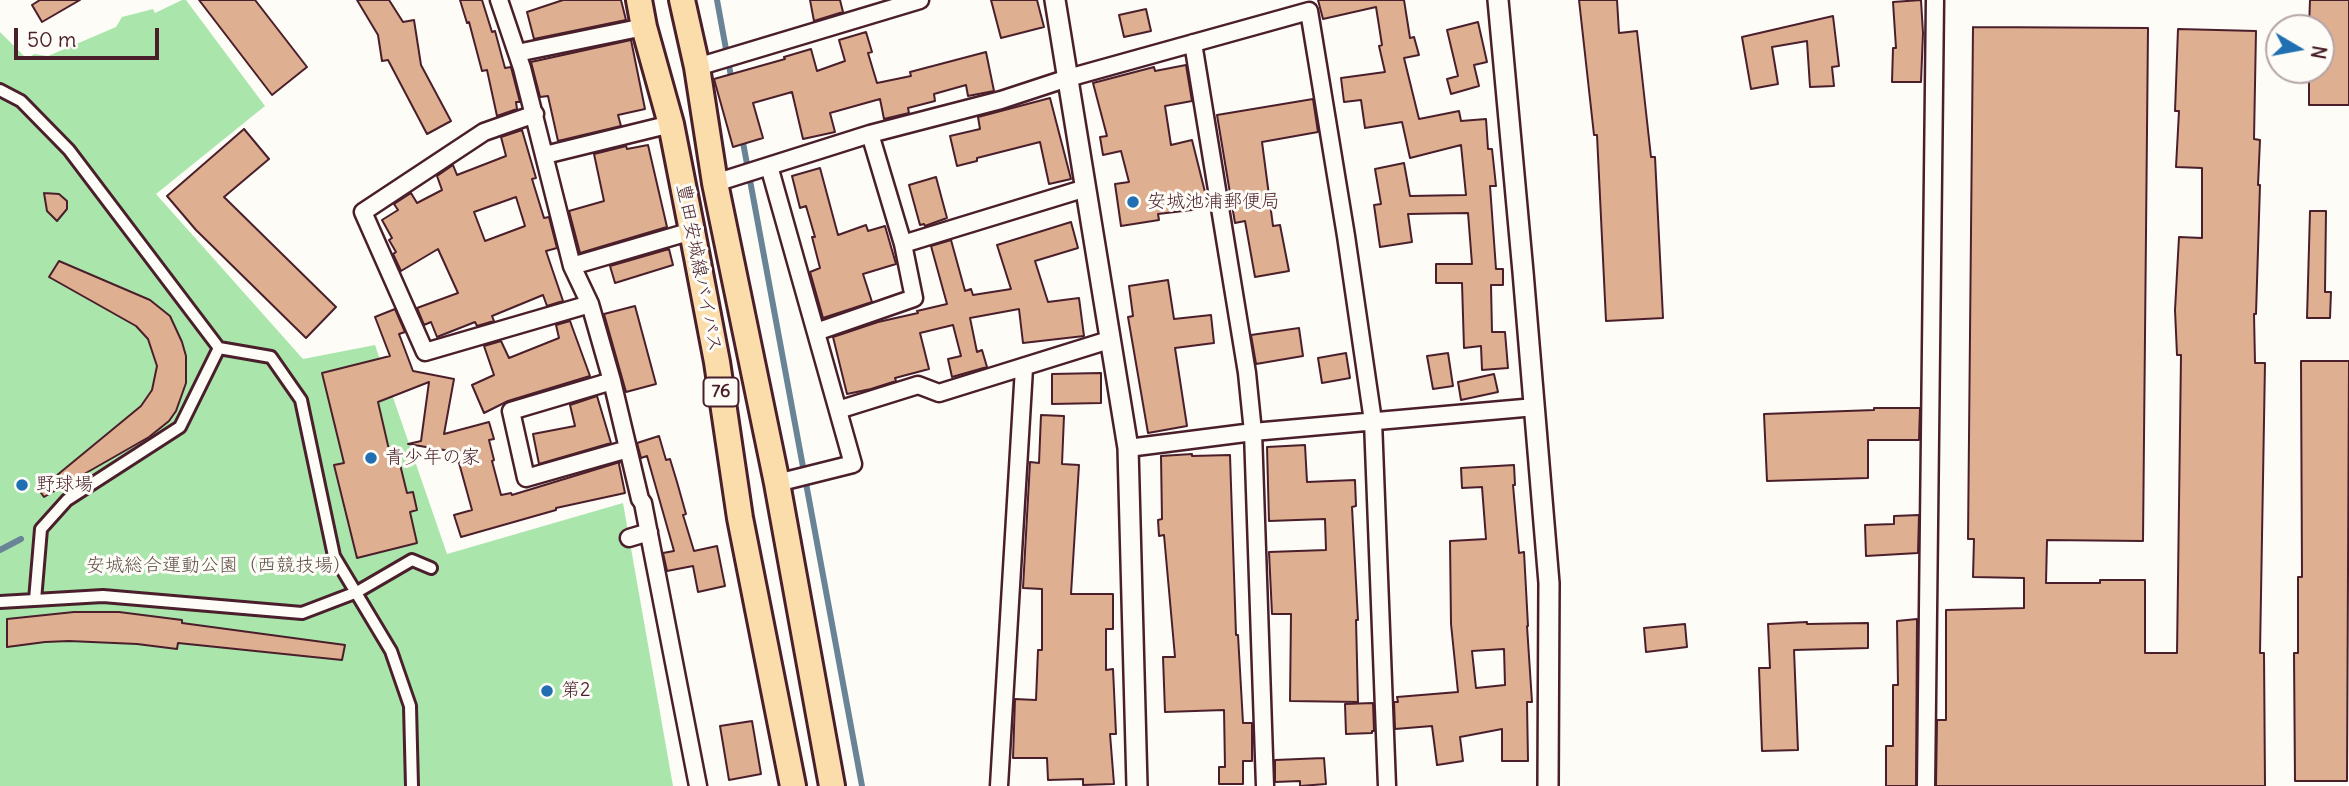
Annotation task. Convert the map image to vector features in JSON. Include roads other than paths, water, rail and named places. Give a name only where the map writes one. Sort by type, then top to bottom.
[{"type":"main road","name":"豊田安城線バイパス","points":[[639,0],[671,124],[692,231],[717,362],[740,518],[793,786]]},
{"type":"main road","name":"豊田安城線バイパス","points":[[682,0],[697,67],[715,183],[777,483],[832,786]]},
{"type":"street","points":[[499,0],[535,114],[572,266],[590,304],[612,381],[649,532],[698,786]]},
{"type":"street","points":[[697,67],[920,0]]},
{"type":"street","points":[[1055,0],[1128,448],[1137,786]]},
{"type":"street","points":[[1498,0],[1549,583],[1548,786]]},
{"type":"street","points":[[1926,786],[1934,0]]},
{"type":"street","points":[[715,183],[870,134],[1001,100],[1068,78],[1309,10],[1373,421],[1387,786]]},
{"type":"street","points":[[517,54],[644,27]]},
{"type":"street","points":[[1193,43],[1245,360],[1254,432],[1265,786]]},
{"type":"street","points":[[0,90],[22,101],[69,150],[219,348],[271,357],[300,400],[334,556],[391,651],[410,706],[412,786]]},
{"type":"street","points":[[535,114],[484,132],[363,212],[425,352],[590,304]]},
{"type":"street","points":[[545,155],[671,124]]},
{"type":"street","points":[[816,332],[914,298],[903,244],[870,134]]},
{"type":"street","points":[[769,166],[853,464],[777,483]]},
{"type":"street","points":[[903,244],[1086,188]]},
{"type":"street","points":[[572,266],[692,231]]},
{"type":"street","points":[[838,410],[918,385],[939,393],[1109,340]]},
{"type":"street","points":[[35,600],[41,529],[67,500],[180,427],[219,348]]},
{"type":"street","points":[[999,786],[1024,368]]},
{"type":"street","points":[[612,381],[511,411],[526,478],[628,449]]},
{"type":"street","points":[[1128,448],[1254,432],[1535,407]]},
{"type":"street","points":[[629,538],[649,532]]},
{"type":"street","points":[[0,603],[103,596],[302,613],[357,592],[412,560],[431,568]]},
{"type":"waterway","points":[[717,0],[732,82]]},
{"type":"waterway","points":[[742,137],[862,786]]},
{"type":"waterway","points":[[0,550],[21,539]]},
{"type":"place","name":"安城池浦郵便局","points":[[1133,202]]},
{"type":"place","name":"青少年の家","points":[[371,458]]},
{"type":"place","name":"野球場","points":[[22,485]]},
{"type":"place","name":"第2","points":[[547,691]]},
{"type":"park label","name":"安城総合運動公園（西競技場）","points":[[219,566]]}]
